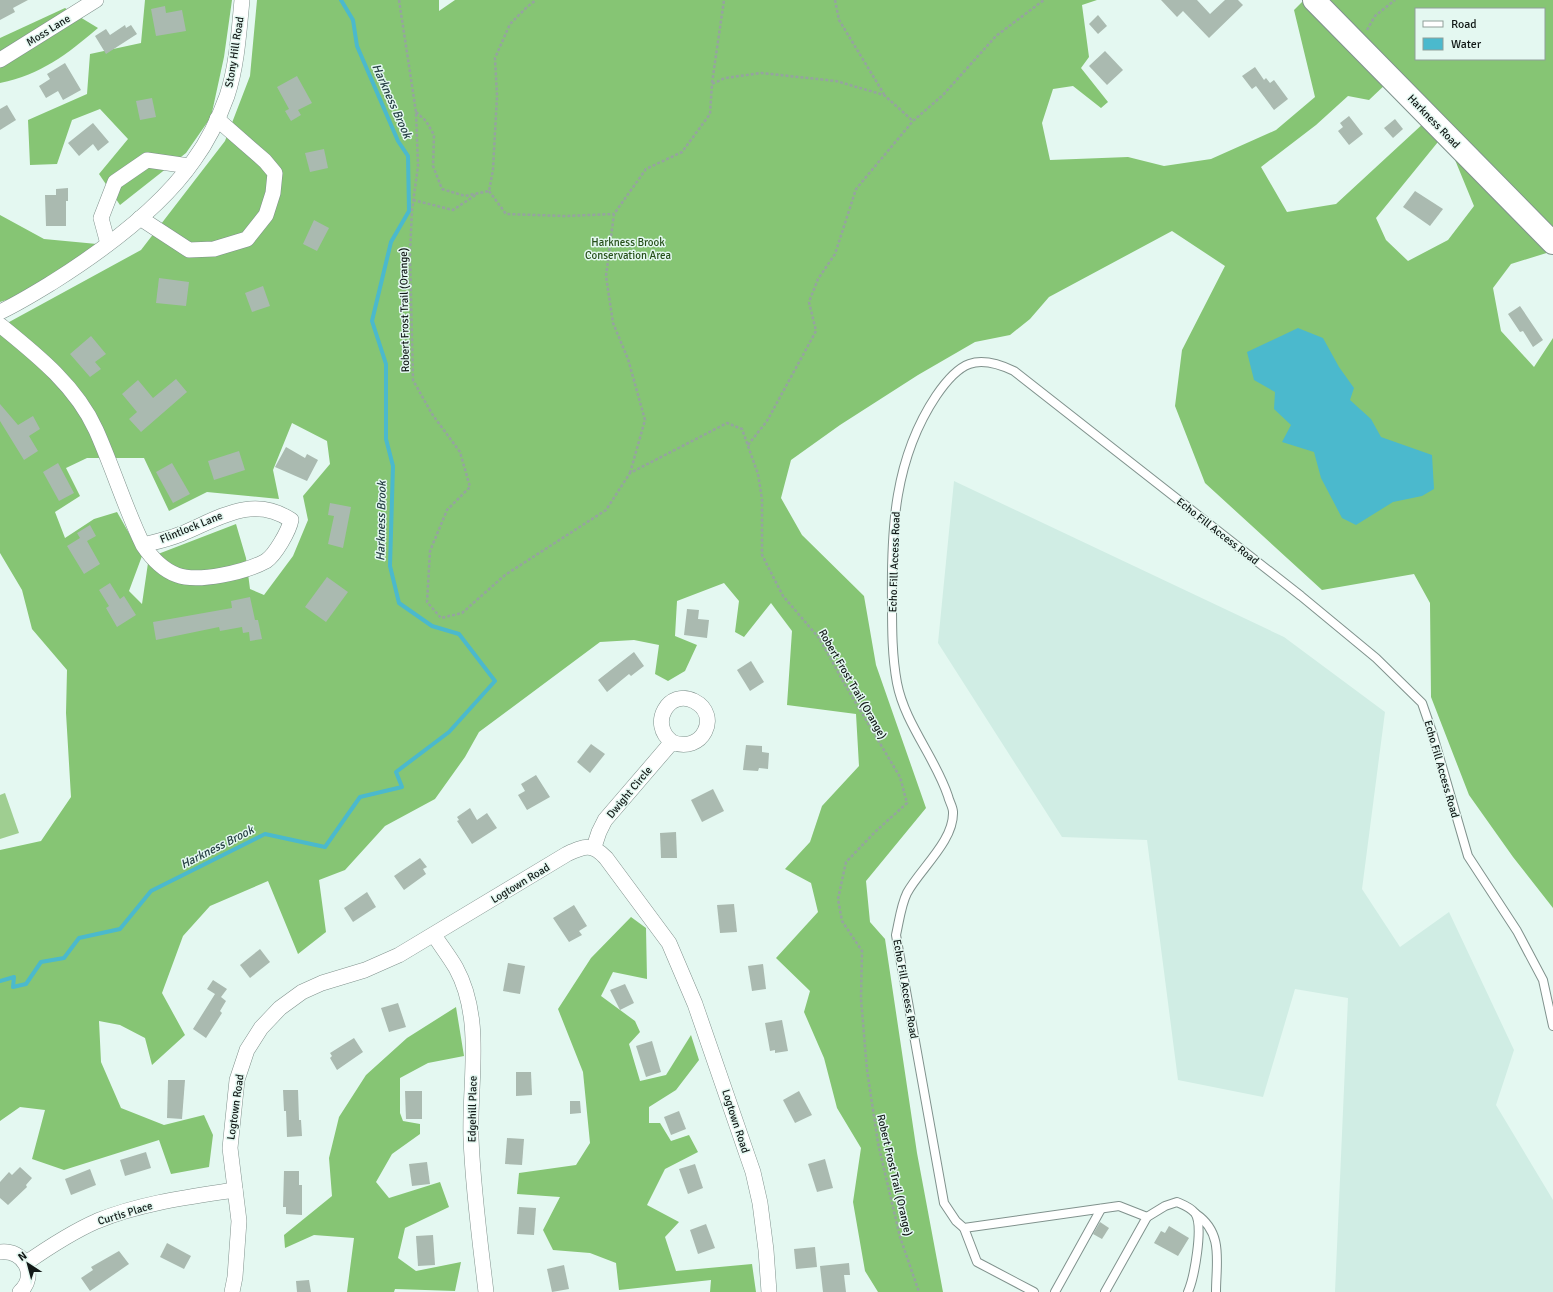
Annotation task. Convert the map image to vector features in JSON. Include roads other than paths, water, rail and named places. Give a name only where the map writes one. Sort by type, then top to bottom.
[{"type":"main road","name":"Harkness Road","points":[[1314,0],[1553,243]]},
{"type":"street","name":"Moss Lane","points":[[0,60],[96,0]]},
{"type":"street","name":"Stony Hill Road","points":[[0,312],[17,304],[78,266],[108,244],[140,218],[189,166],[207,140],[227,94],[234,66],[242,0]]},
{"type":"street","points":[[140,218],[189,250],[214,249],[247,239],[266,215],[273,193],[275,173],[265,161],[217,119]]},
{"type":"street","points":[[108,244],[101,218],[115,182],[147,160],[189,166]]},
{"type":"street","name":"Flintlock Lane","points":[[0,325],[41,360],[66,384],[79,402],[95,429],[142,546],[150,555],[176,575],[191,578],[218,576],[247,568],[267,560],[288,532],[292,520],[281,513],[243,510],[222,514],[180,534],[142,546]]},
{"type":"street","name":"Dwight Circle","points":[[594,847],[605,820],[672,742]]},
{"type":"street","name":"Logtown Road","points":[[232,1292],[235,1277],[239,1221],[230,1148],[237,1080],[247,1050],[261,1028],[280,1008],[302,992],[322,983],[377,965],[434,935],[567,854],[587,847],[594,847],[606,858],[669,944],[695,1004],[753,1172],[763,1223],[769,1292]]},
{"type":"street","name":"Edgehill Place","points":[[434,935],[456,968],[463,985],[470,1012],[473,1035],[472,1160],[486,1292]]},
{"type":"street","name":"Curtis Place","points":[[26,1263],[67,1236],[113,1215],[156,1203],[235,1190]]},
{"type":"street","points":[[0,1252],[15,1253],[26,1263],[28,1278],[26,1285],[20,1292]]},
{"type":"lane","name":"Echo Fill Access Road","points":[[964,1228],[956,1221],[944,1202],[896,935],[907,894],[947,837],[953,812],[942,781],[910,722],[897,684],[892,653],[891,558],[894,512],[905,462],[914,436],[928,408],[951,374],[969,362],[998,364],[1014,371],[1301,596],[1376,658],[1422,704],[1432,732],[1449,796],[1468,856],[1517,931],[1543,980],[1553,1026]]},
{"type":"lane","points":[[1105,1292],[1147,1217],[1165,1206],[1177,1202],[1188,1206],[1206,1221],[1216,1239],[1216,1292]]},
{"type":"lane","points":[[1034,1292],[977,1262],[964,1228],[1119,1206],[1147,1217]]},
{"type":"lane","points":[[1055,1292],[1101,1209]]},
{"type":"lane","points":[[1188,1292],[1193,1279],[1199,1237],[1196,1214]]},
{"type":"water","points":[[1298,328],[1323,338],[1339,367],[1354,388],[1350,400],[1371,419],[1381,437],[1432,455],[1434,489],[1422,496],[1393,502],[1356,525],[1342,518],[1321,478],[1314,452],[1282,442],[1291,425],[1274,409],[1275,392],[1254,380],[1247,352]]},
{"type":"waterway","name":"Harkness Brook","points":[[0,981],[14,977],[13,987],[26,984],[41,962],[64,958],[79,938],[120,929],[151,891],[265,834],[325,847],[360,797],[402,787],[396,772],[449,732],[495,681],[459,634],[432,626],[399,603],[390,566],[393,466],[386,439],[386,364],[372,321],[391,242],[409,211],[408,156],[398,141],[357,46],[353,20],[341,0]]},
{"type":"park label","name":"Harkness Brook Conservation Area","points":[[628,248]]}]
